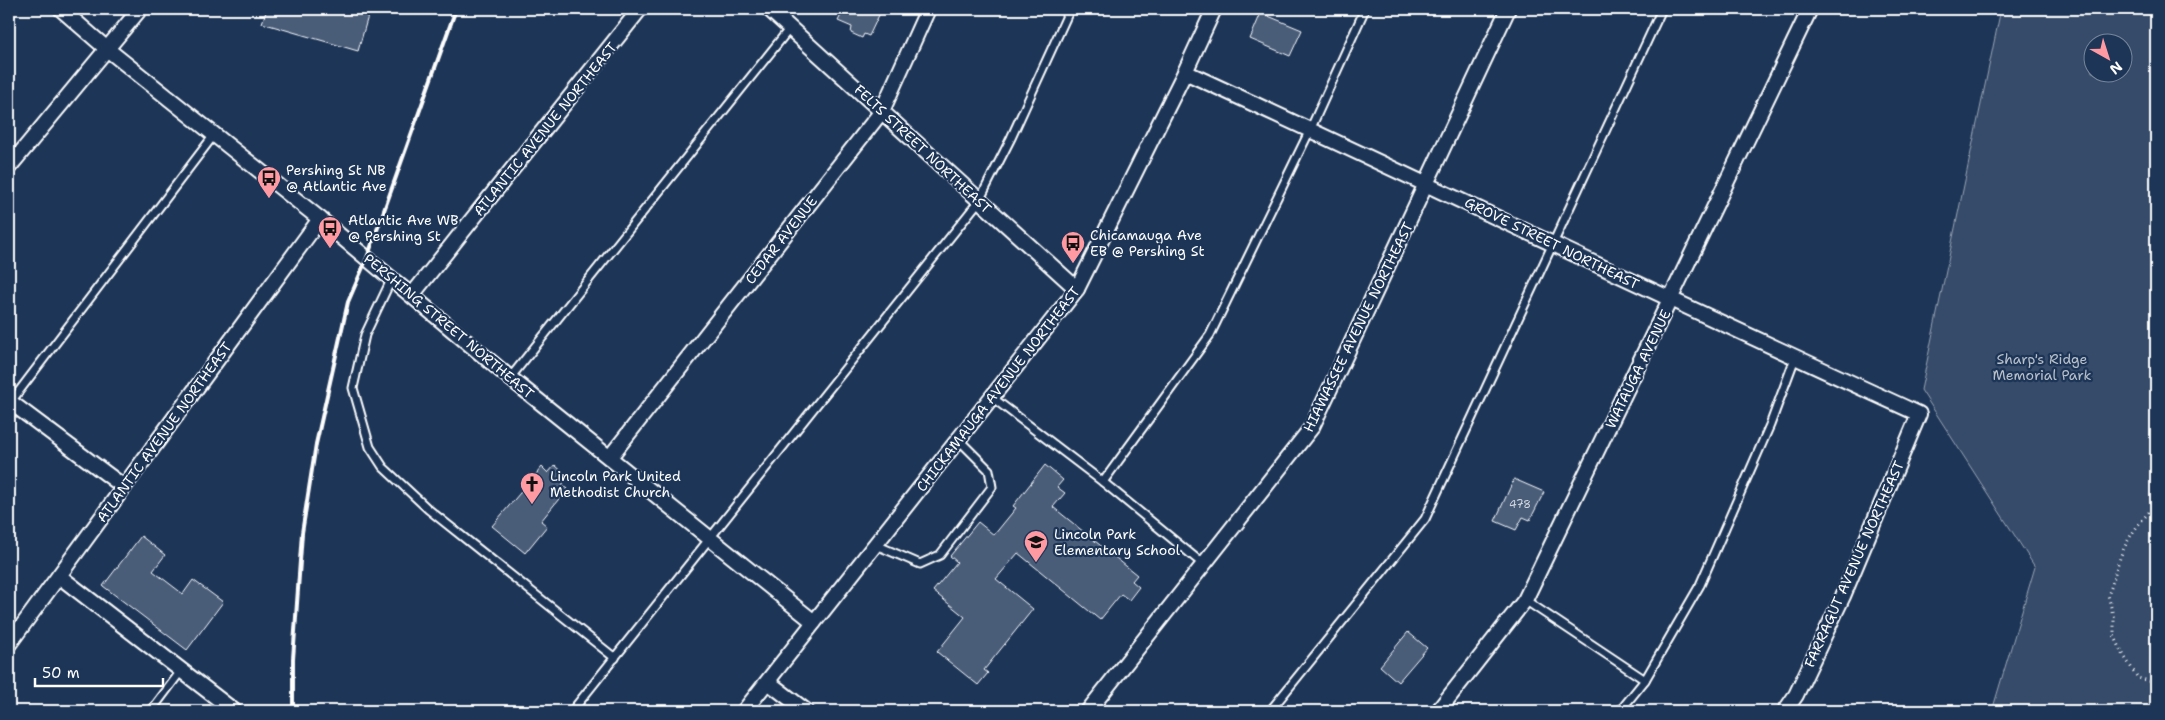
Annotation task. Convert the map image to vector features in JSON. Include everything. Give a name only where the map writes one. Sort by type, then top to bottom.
[{"type":"street","name":"PERSHING STREET NORTHEAST","points":[[61,9],[106,49],[392,278],[510,378],[814,622]]},
{"type":"street","points":[[9,168],[140,9]]},
{"type":"street","name":"ATLANTIC AVENUE NORTHEAST","points":[[412,295],[640,9]]},
{"type":"street","name":"CEDAR AVENUE","points":[[610,457],[882,111],[928,9]]},
{"type":"street","name":"CHICKAMAUGA AVENUE NORTHEAST","points":[[744,711],[960,440],[1077,289],[1185,72],[1214,9]]},
{"type":"street","name":"HIAWASSEE AVENUE NORTHEAST","points":[[1088,711],[1312,427],[1508,9]]},
{"type":"street","name":"WATAUGA AVENUE","points":[[1438,711],[1525,600],[1671,301],[1810,9]]},
{"type":"street","name":"FELTS STREET NORTHEAST","points":[[774,10],[790,28],[1077,289]]},
{"type":"street","name":"GROVE STREET NORTHEAST","points":[[1185,72],[1427,184],[1671,301],[1919,414]]},
{"type":"street","name":"ATLANTIC AVENUE NORTHEAST","points":[[9,644],[320,219]]},
{"type":"street","points":[[9,403],[124,488]]},
{"type":"street","name":"FARRAGUT AVENUE NORTHEAST","points":[[1785,711],[1796,695],[1842,596],[1919,414]]},
{"type":"street","points":[[60,576],[234,711]]},
{"type":"street","points":[[768,682],[806,711]]},
{"type":"lane","points":[[572,711],[979,201],[1011,138],[1070,9]]},
{"type":"lane","points":[[1103,482],[1210,335],[1310,130],[1365,9]]},
{"type":"lane","points":[[1270,711],[1425,519],[1662,9]]},
{"type":"lane","points":[[510,378],[790,28]]},
{"type":"lane","points":[[9,403],[214,135]]},
{"type":"lane","points":[[392,278],[365,335],[353,388],[370,447],[383,467],[428,509],[616,658]]},
{"type":"lane","points":[[1620,711],[1645,680],[1700,585],[1770,425],[1795,358]]},
{"type":"lane","points":[[992,398],[1103,482],[1203,564]]},
{"type":"lane","points":[[876,544],[920,564],[940,555],[992,486],[989,470],[960,440]]},
{"type":"lane","points":[[1525,600],[1645,680]]},
{"type":"lane","points":[[151,711],[182,671]]},
{"type":"path","points":[[2156,505],[2139,521],[2130,537],[2118,561],[2114,582],[2108,594],[2114,619],[2114,635],[2124,656],[2138,678],[2156,683]]},
{"type":"green space","name":"Sharp's Ridge Memorial Park","points":[[2001,9],[2156,9],[2156,711],[1992,711],[2035,567],[1921,390]]},
{"type":"building","points":[[267,9],[370,9],[358,51],[262,23]]},
{"type":"building","points":[[844,9],[871,9],[880,13],[869,36],[864,34],[862,38],[851,33],[852,27],[838,21]]},
{"type":"building","points":[[1261,13],[1302,30],[1290,56],[1250,39]]},
{"type":"building","name":"Lincoln Park United Methodist Church","points":[[555,465],[568,477],[562,485],[567,489],[541,521],[547,526],[525,553],[492,526],[542,467],[548,473]]},
{"type":"building","name":"Lincoln Park Elementary School","points":[[1045,465],[1063,480],[1057,487],[1065,493],[1053,507],[1137,575],[1132,581],[1139,587],[1129,600],[1121,594],[1100,620],[1018,553],[996,579],[1033,609],[984,670],[988,673],[978,685],[937,652],[965,617],[933,591],[957,562],[950,556],[978,522],[994,535],[1016,508],[1013,506]]},
{"type":"building","points":[[1514,479],[1544,492],[1530,520],[1523,517],[1516,530],[1495,521]]},
{"type":"building","points":[[141,536],[165,555],[153,571],[183,594],[193,580],[223,602],[187,650],[103,586]]},
{"type":"building","points":[[1408,632],[1427,648],[1398,682],[1380,666]]},
{"type":"railway","points":[[293,711],[293,659],[302,533],[316,444],[348,302],[367,258],[456,9]]},
{"type":"place","name":"Pershing St NB @ Atlantic Ave","points":[[269,199]]},
{"type":"place","name":"Atlantic Ave WB @ Pershing St","points":[[330,249]]},
{"type":"place","name":"Chicamauga Ave EB @ Pershing St","points":[[1073,264]]},
{"type":"place","name":"Lincoln Park United Methodist Church","points":[[532,505]]},
{"type":"place","name":"Lincoln Park Elementary School","points":[[1036,563]]}]
